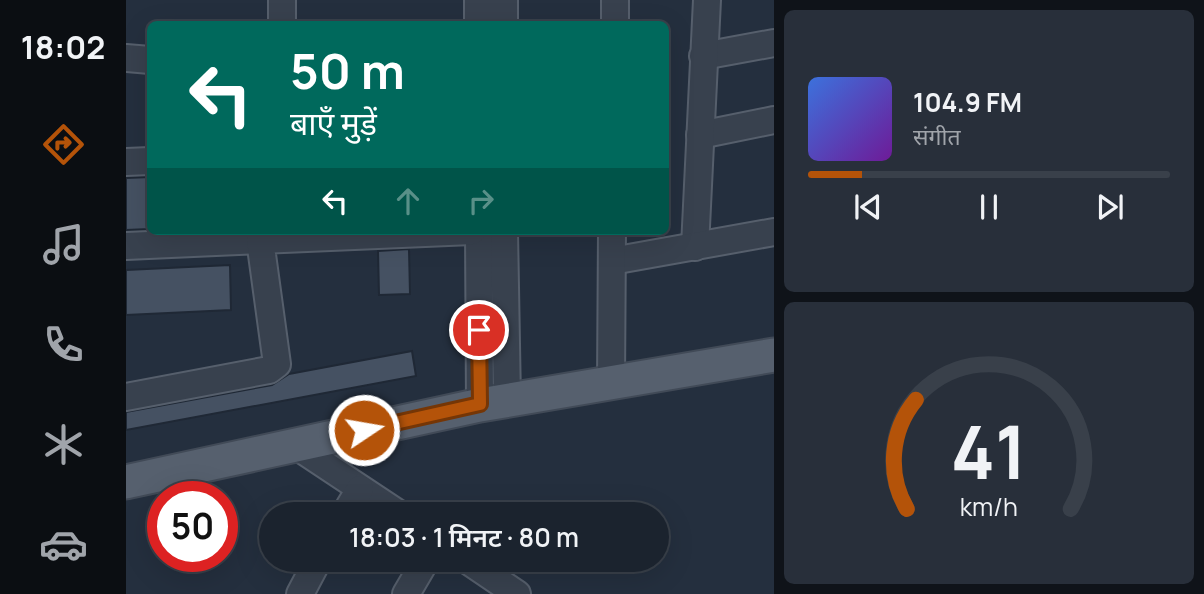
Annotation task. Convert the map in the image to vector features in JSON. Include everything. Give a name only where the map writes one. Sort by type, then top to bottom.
[{"type":"main road","points":[[126,482],[493,402],[774,355]]},
{"type":"street","points":[[282,0],[282,21]]},
{"type":"street","points":[[478,0],[478,21]]},
{"type":"street","points":[[504,0],[504,21]]},
{"type":"street","points":[[615,0],[615,21]]},
{"type":"street","points":[[695,247],[707,0]]},
{"type":"street","points":[[703,57],[774,43]]},
{"type":"street","points":[[126,58],[147,60]]},
{"type":"street","points":[[700,135],[774,120]]},
{"type":"street","points":[[126,162],[147,161]]},
{"type":"street","points":[[612,261],[774,232]]},
{"type":"street","points":[[126,246],[381,235]]},
{"type":"street","points":[[479,235],[493,402]]},
{"type":"street","points":[[493,402],[504,235]]},
{"type":"street","points":[[611,384],[612,235]]},
{"type":"street","points":[[126,397],[269,370],[276,364],[260,240]]},
{"type":"street","points":[[295,445],[380,502]]},
{"type":"street","points":[[352,502],[360,489]]},
{"type":"street","points":[[300,594],[312,572]]},
{"type":"street","points":[[406,594],[419,572]]},
{"type":"street","points":[[485,572],[517,594]]},
{"type":"building","points":[[147,177],[147,229],[126,230],[126,178]]},
{"type":"building","points":[[409,249],[410,294],[379,295],[378,251]]},
{"type":"building","points":[[230,265],[231,310],[126,315],[126,270]]},
{"type":"building","points":[[412,351],[416,376],[126,430],[126,412],[272,385],[289,374]]},
{"type":"route","points":[[364,430],[480,404],[479,330]]}]
